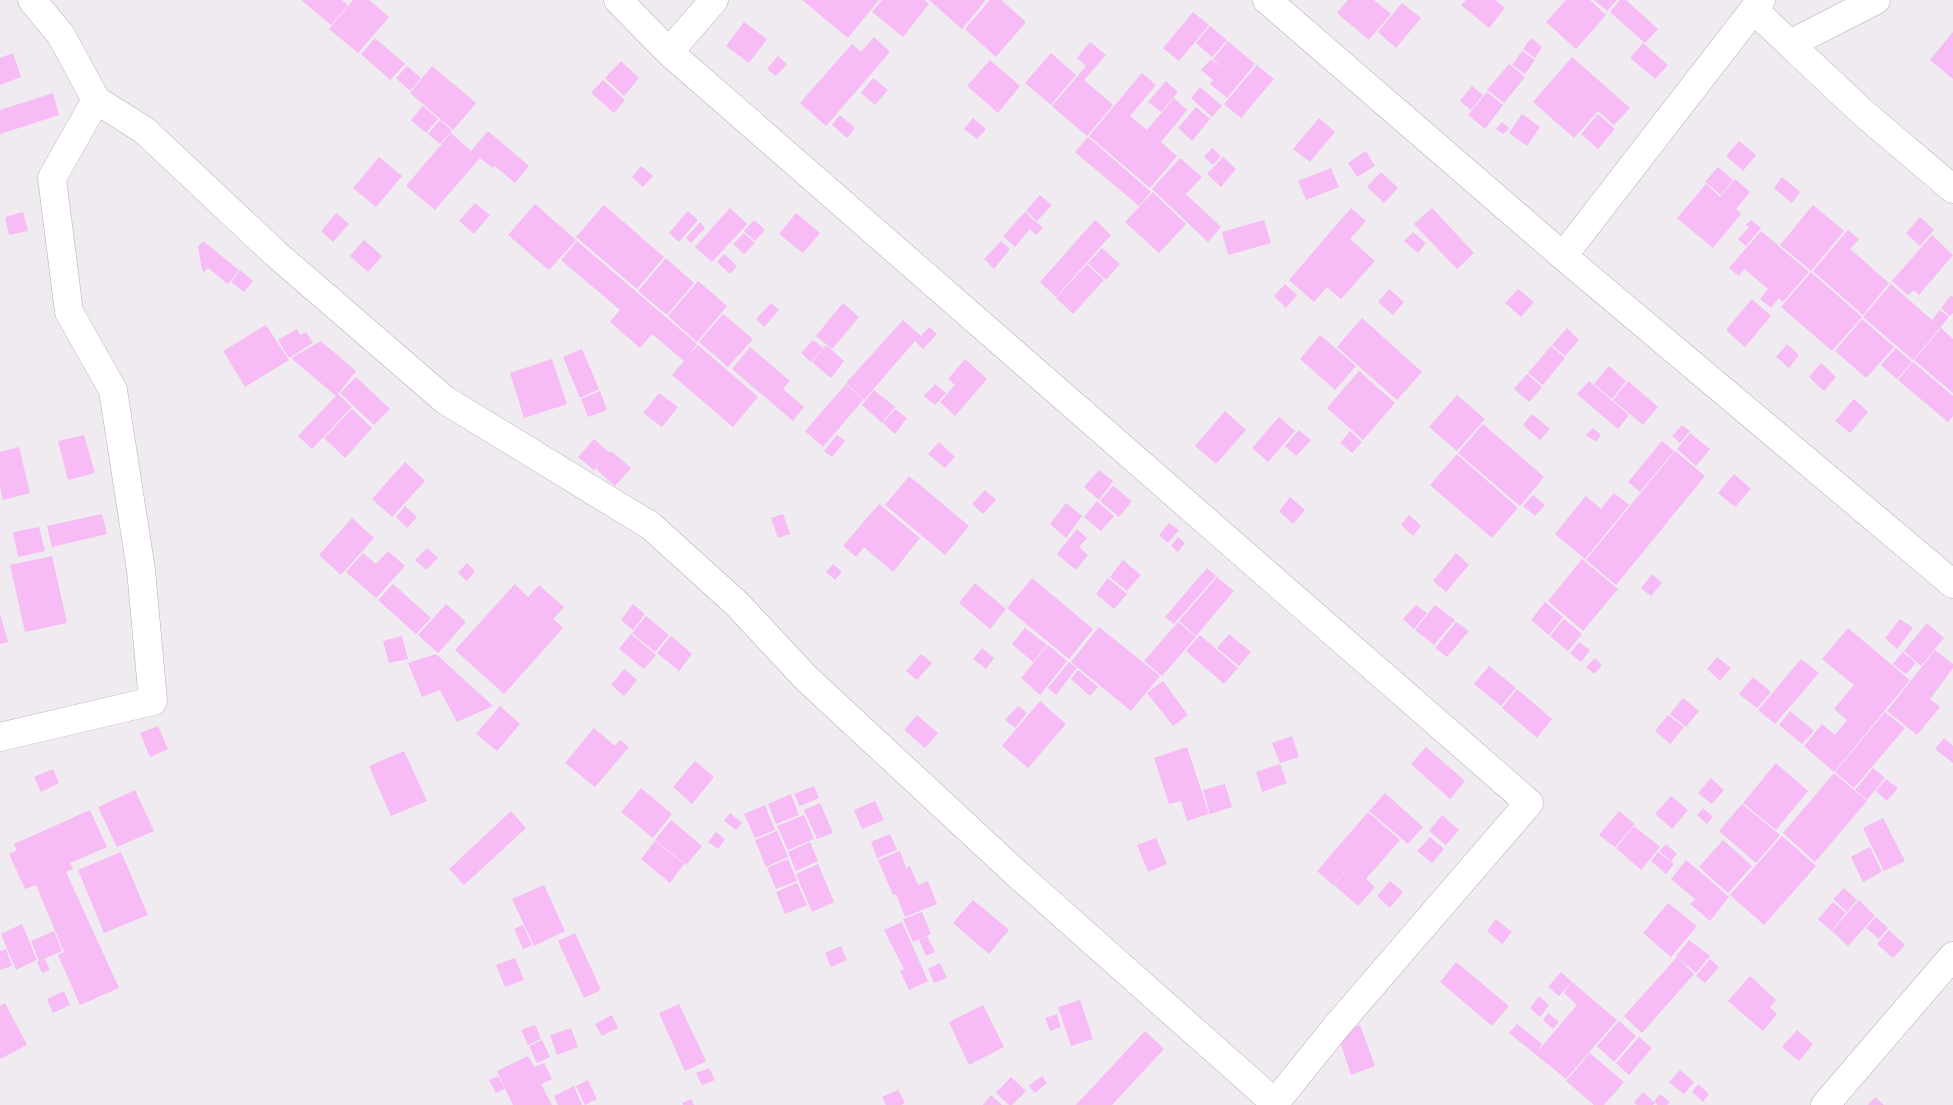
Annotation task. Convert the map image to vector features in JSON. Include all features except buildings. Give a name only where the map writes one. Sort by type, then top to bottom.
[{"type":"street","points":[[32,0],[61,35],[96,100],[144,130],[276,254],[446,400],[651,526],[737,604],[806,678],[1008,866],[1275,1104],[1336,1027],[1528,803],[670,52],[618,0]]},
{"type":"street","points":[[670,52],[714,0]]},
{"type":"street","points":[[1267,0],[1563,256],[1953,584]]},
{"type":"street","points":[[1790,44],[1876,0]]},
{"type":"street","points":[[1563,256],[1757,5],[1790,44],[1860,111],[1953,189]]},
{"type":"street","points":[[0,737],[153,701],[141,570],[113,390],[69,312],[52,178],[96,100]]},
{"type":"street","points":[[1825,1105],[1953,956]]}]
